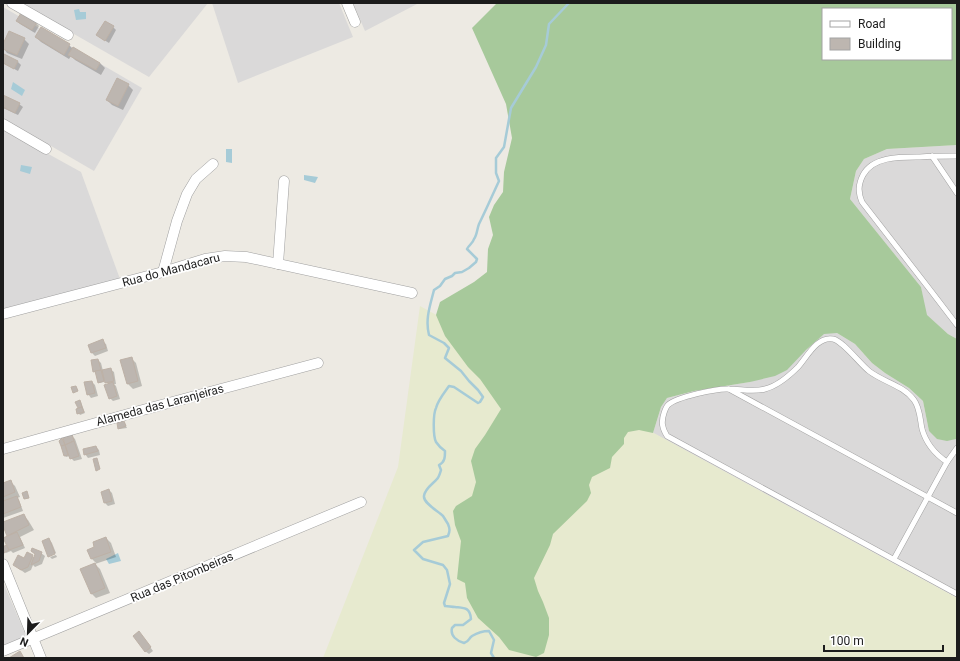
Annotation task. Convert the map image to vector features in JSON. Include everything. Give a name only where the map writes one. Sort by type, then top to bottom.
[{"type":"street","points":[[12,3],[68,35]]},
{"type":"street","points":[[347,3],[355,22]]},
{"type":"street","points":[[3,124],[46,149]]},
{"type":"street","points":[[163,272],[177,221],[187,194],[196,179],[213,164]]},
{"type":"street","points":[[278,264],[284,181]]},
{"type":"street","name":"Rua do Mandacaru","points":[[3,314],[163,272],[205,259],[225,256],[246,257],[412,293]]},
{"type":"street","name":"Alameda das Laranjeiras","points":[[3,449],[318,363]]},
{"type":"street","name":"Rua das Pitombeiras","points":[[3,652],[361,502]]},
{"type":"street","points":[[3,564],[41,658]]},
{"type":"lane","points":[[932,156],[957,193]]},
{"type":"lane","points":[[957,156],[905,157],[888,159],[873,165],[866,170],[858,188],[862,202],[957,325]]},
{"type":"lane","points":[[947,462],[938,456],[926,439],[922,430],[918,406],[913,399],[905,391],[870,372],[843,344],[834,339],[824,339],[816,345],[797,368],[773,386],[765,389],[754,390],[727,388],[691,395],[676,400],[665,409],[662,425],[667,436],[957,594]]},
{"type":"lane","points":[[727,388],[957,513]]},
{"type":"lane","points":[[894,559],[947,462],[957,448]]},
{"type":"shaded area","points":[[20,3],[208,3],[149,77]]},
{"type":"shaded area","points":[[212,3],[339,3],[353,37],[238,83]]},
{"type":"shaded area","points":[[353,3],[419,3],[365,31]]},
{"type":"shaded area","points":[[3,7],[142,88],[94,171],[3,118]]},
{"type":"shaded area","points":[[3,129],[81,172],[120,279],[3,310]]},
{"type":"shaded area","points":[[957,145],[957,339],[948,334],[926,315],[921,287],[850,199],[856,171],[864,159],[887,149]]},
{"type":"shaded area","points":[[824,333],[837,333],[855,344],[872,363],[909,388],[923,401],[929,431],[956,439],[957,437],[957,598],[653,433],[661,407],[667,398],[694,391],[750,382],[806,350]]},
{"type":"shaded area","points":[[3,582],[27,638],[3,648]]},
{"type":"green space","points":[[497,3],[957,3],[957,145],[887,149],[864,159],[856,171],[850,199],[921,287],[927,315],[948,334],[957,339],[956,439],[947,441],[937,439],[929,431],[923,401],[909,388],[872,363],[855,344],[837,333],[824,334],[787,370],[775,376],[750,382],[694,391],[667,398],[661,407],[653,433],[639,430],[628,432],[624,438],[624,444],[612,457],[610,468],[592,477],[589,485],[591,493],[587,501],[553,534],[550,545],[534,578],[549,618],[549,635],[544,653],[536,657],[509,650],[499,637],[478,618],[467,598],[465,583],[457,579],[461,541],[455,525],[453,511],[456,506],[472,496],[476,482],[471,461],[475,449],[501,409],[480,379],[468,367],[445,336],[436,315],[440,302],[474,282],[487,272],[488,249],[493,235],[489,217],[494,205],[503,192],[504,172],[512,138],[506,104],[472,28]]},
{"type":"green space","points":[[420,306],[957,598],[957,658],[323,658],[398,467]]},
{"type":"water","points":[[79,9],[80,12],[86,12],[86,19],[76,20],[74,10]]},
{"type":"water","points":[[13,82],[25,90],[22,96],[11,89]]},
{"type":"water","points":[[226,149],[232,149],[232,163],[226,162]]},
{"type":"water","points":[[21,165],[32,167],[30,174],[20,171]]},
{"type":"water","points":[[304,175],[318,177],[315,183],[304,180]]},
{"type":"water","points":[[118,553],[121,561],[109,564],[106,559]]},
{"type":"building","points":[[21,13],[37,22],[32,30],[16,21]]},
{"type":"building","points":[[105,21],[114,26],[105,41],[96,35]]},
{"type":"building","points":[[41,27],[70,44],[64,55],[35,37]]},
{"type":"building","points":[[9,31],[25,38],[17,55],[3,49],[3,44]]},
{"type":"building","points":[[73,47],[100,63],[96,70],[68,55]]},
{"type":"building","points":[[4,54],[18,61],[14,69],[3,63]]},
{"type":"building","points":[[117,78],[129,84],[118,106],[106,100]]},
{"type":"building","points":[[3,95],[20,103],[15,113],[3,107]]},
{"type":"building","points":[[103,339],[106,348],[91,353],[88,345]]},
{"type":"building","points":[[132,357],[138,381],[127,384],[120,360]]},
{"type":"building","points":[[98,359],[101,370],[93,372],[91,360]]},
{"type":"building","points":[[111,368],[114,381],[105,383],[102,370]]},
{"type":"building","points":[[101,370],[104,381],[98,383],[95,371]]},
{"type":"building","points":[[92,381],[95,393],[87,395],[84,382]]},
{"type":"building","points":[[113,382],[117,396],[109,399],[104,385]]},
{"type":"building","points":[[76,386],[78,391],[73,393],[71,387]]},
{"type":"building","points":[[80,400],[82,407],[78,408],[75,402]]},
{"type":"building","points":[[82,407],[84,412],[77,414],[76,409]]},
{"type":"building","points":[[124,421],[126,426],[118,429],[117,423]]},
{"type":"building","points":[[72,434],[74,441],[65,445],[63,438]]},
{"type":"building","points":[[62,438],[65,445],[61,446],[59,441]]},
{"type":"building","points":[[74,441],[79,456],[70,459],[65,445]]},
{"type":"building","points":[[65,445],[68,455],[64,456],[61,446]]},
{"type":"building","points":[[96,446],[98,451],[84,455],[83,449]]},
{"type":"building","points":[[97,458],[100,469],[96,471],[93,459]]},
{"type":"building","points":[[11,480],[15,492],[3,497],[3,483]]},
{"type":"building","points":[[109,489],[112,501],[104,503],[101,492]]},
{"type":"building","points":[[27,491],[29,498],[24,499],[22,493]]},
{"type":"building","points":[[17,496],[21,507],[3,514],[3,501]]},
{"type":"building","points":[[24,514],[29,525],[7,536],[3,522]]},
{"type":"building","points":[[17,532],[23,545],[9,550],[3,538]]},
{"type":"building","points":[[106,537],[111,552],[91,559],[87,550],[94,547],[93,542]]},
{"type":"building","points":[[49,538],[55,554],[48,557],[42,541]]},
{"type":"building","points":[[6,545],[9,550],[4,553],[3,547]]},
{"type":"building","points":[[32,548],[42,552],[39,561],[31,565],[35,554],[31,551]]},
{"type":"building","points":[[27,552],[33,555],[28,567],[21,570],[13,565],[18,555],[24,558]]},
{"type":"building","points":[[95,563],[105,588],[91,594],[80,569]]},
{"type":"building","points":[[139,631],[151,647],[145,652],[133,636]]},
{"type":"building","points":[[20,651],[24,658],[9,658]]},
{"type":"waterway","points":[[494,658],[491,653],[494,640],[489,631],[480,632],[464,643],[453,636],[452,628],[455,625],[463,625],[471,619],[469,612],[464,608],[445,606],[444,603],[450,584],[447,570],[443,565],[423,559],[414,550],[423,542],[448,536],[449,531],[448,524],[443,516],[424,499],[427,488],[438,477],[441,470],[439,465],[444,461],[445,457],[445,451],[436,442],[434,435],[434,415],[438,402],[449,386],[454,387],[478,403],[483,397],[461,371],[445,358],[449,348],[444,343],[429,335],[428,318],[434,290],[440,286],[445,279],[455,273],[462,272],[476,262],[477,259],[467,249],[473,242],[479,224],[499,181],[496,173],[496,158],[504,147],[511,108],[536,67],[546,45],[549,24],[569,3]]}]
